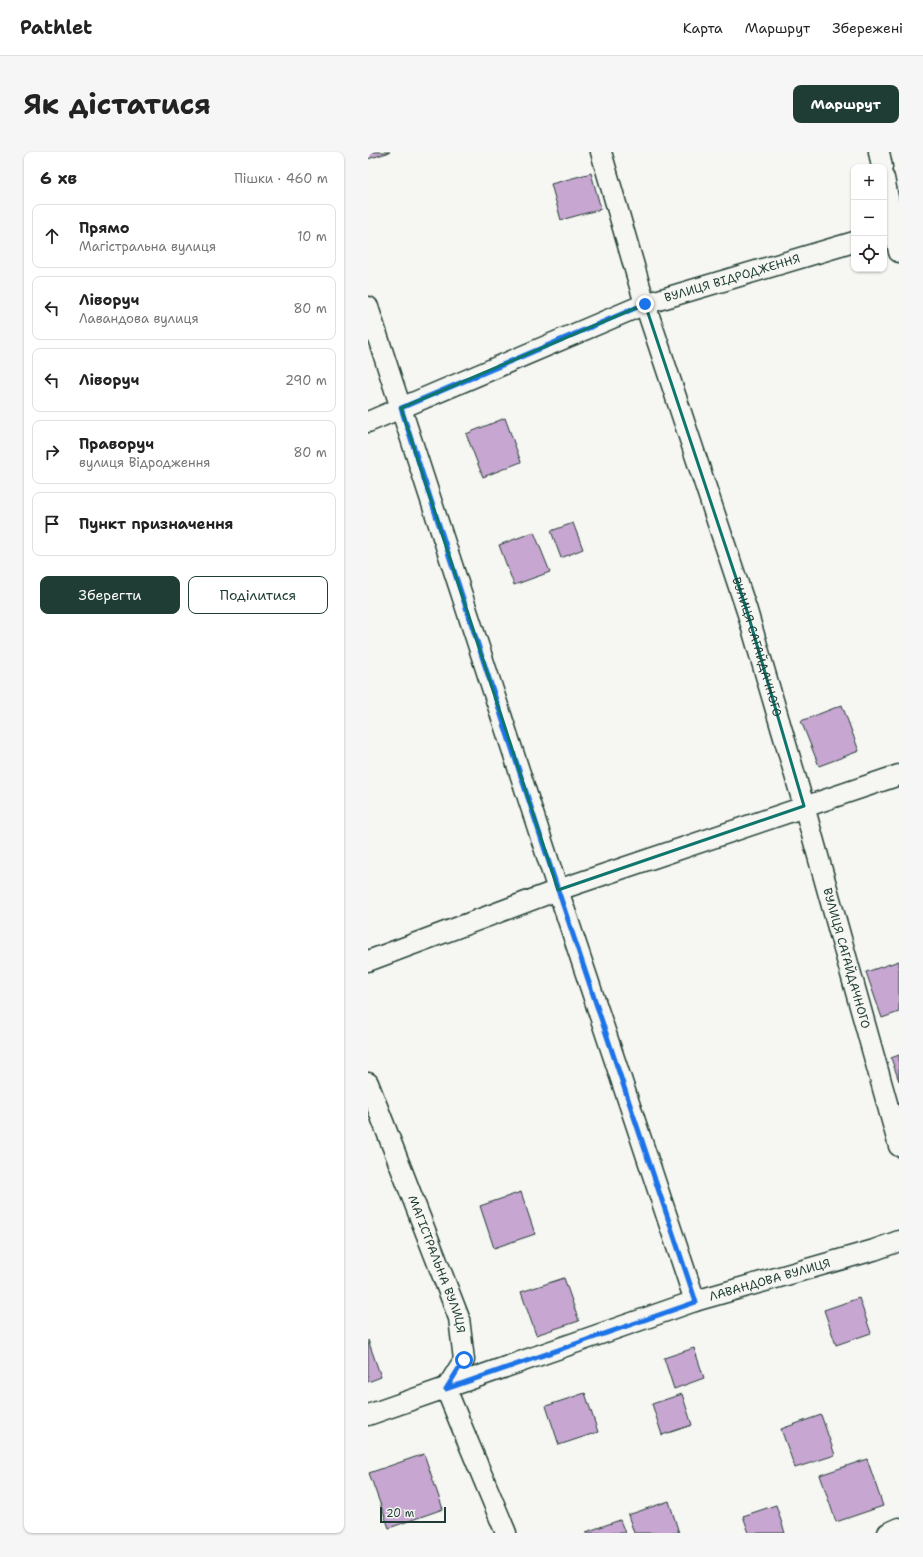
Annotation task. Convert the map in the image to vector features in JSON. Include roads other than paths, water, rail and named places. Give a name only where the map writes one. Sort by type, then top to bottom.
[{"type":"street","name":"ВУЛИЦЯ САГАЙДАЧНОГО","points":[[601,152],[645,304],[747,611],[804,806],[899,1146]]},
{"type":"street","points":[[879,152],[881,164]]},
{"type":"street","points":[[887,198],[892,231],[899,252]]},
{"type":"street","name":"ВУЛИЦЯ ВІДРОДЖЕННЯ","points":[[368,422],[645,304],[851,243]]},
{"type":"street","points":[[368,307],[558,890],[696,1302]]},
{"type":"street","points":[[368,961],[558,890],[899,775]]},
{"type":"street","name":"МАГІСТРАЛЬНА ВУЛИЦЯ","points":[[368,1083],[459,1318],[464,1360],[446,1389]]},
{"type":"street","name":"ЛАВАНДОВА ВУЛИЦЯ","points":[[368,1415],[696,1302],[874,1250],[899,1241]]},
{"type":"street","points":[[446,1389],[506,1533]]},
{"type":"street","points":[[888,1533],[899,1528]]}]
